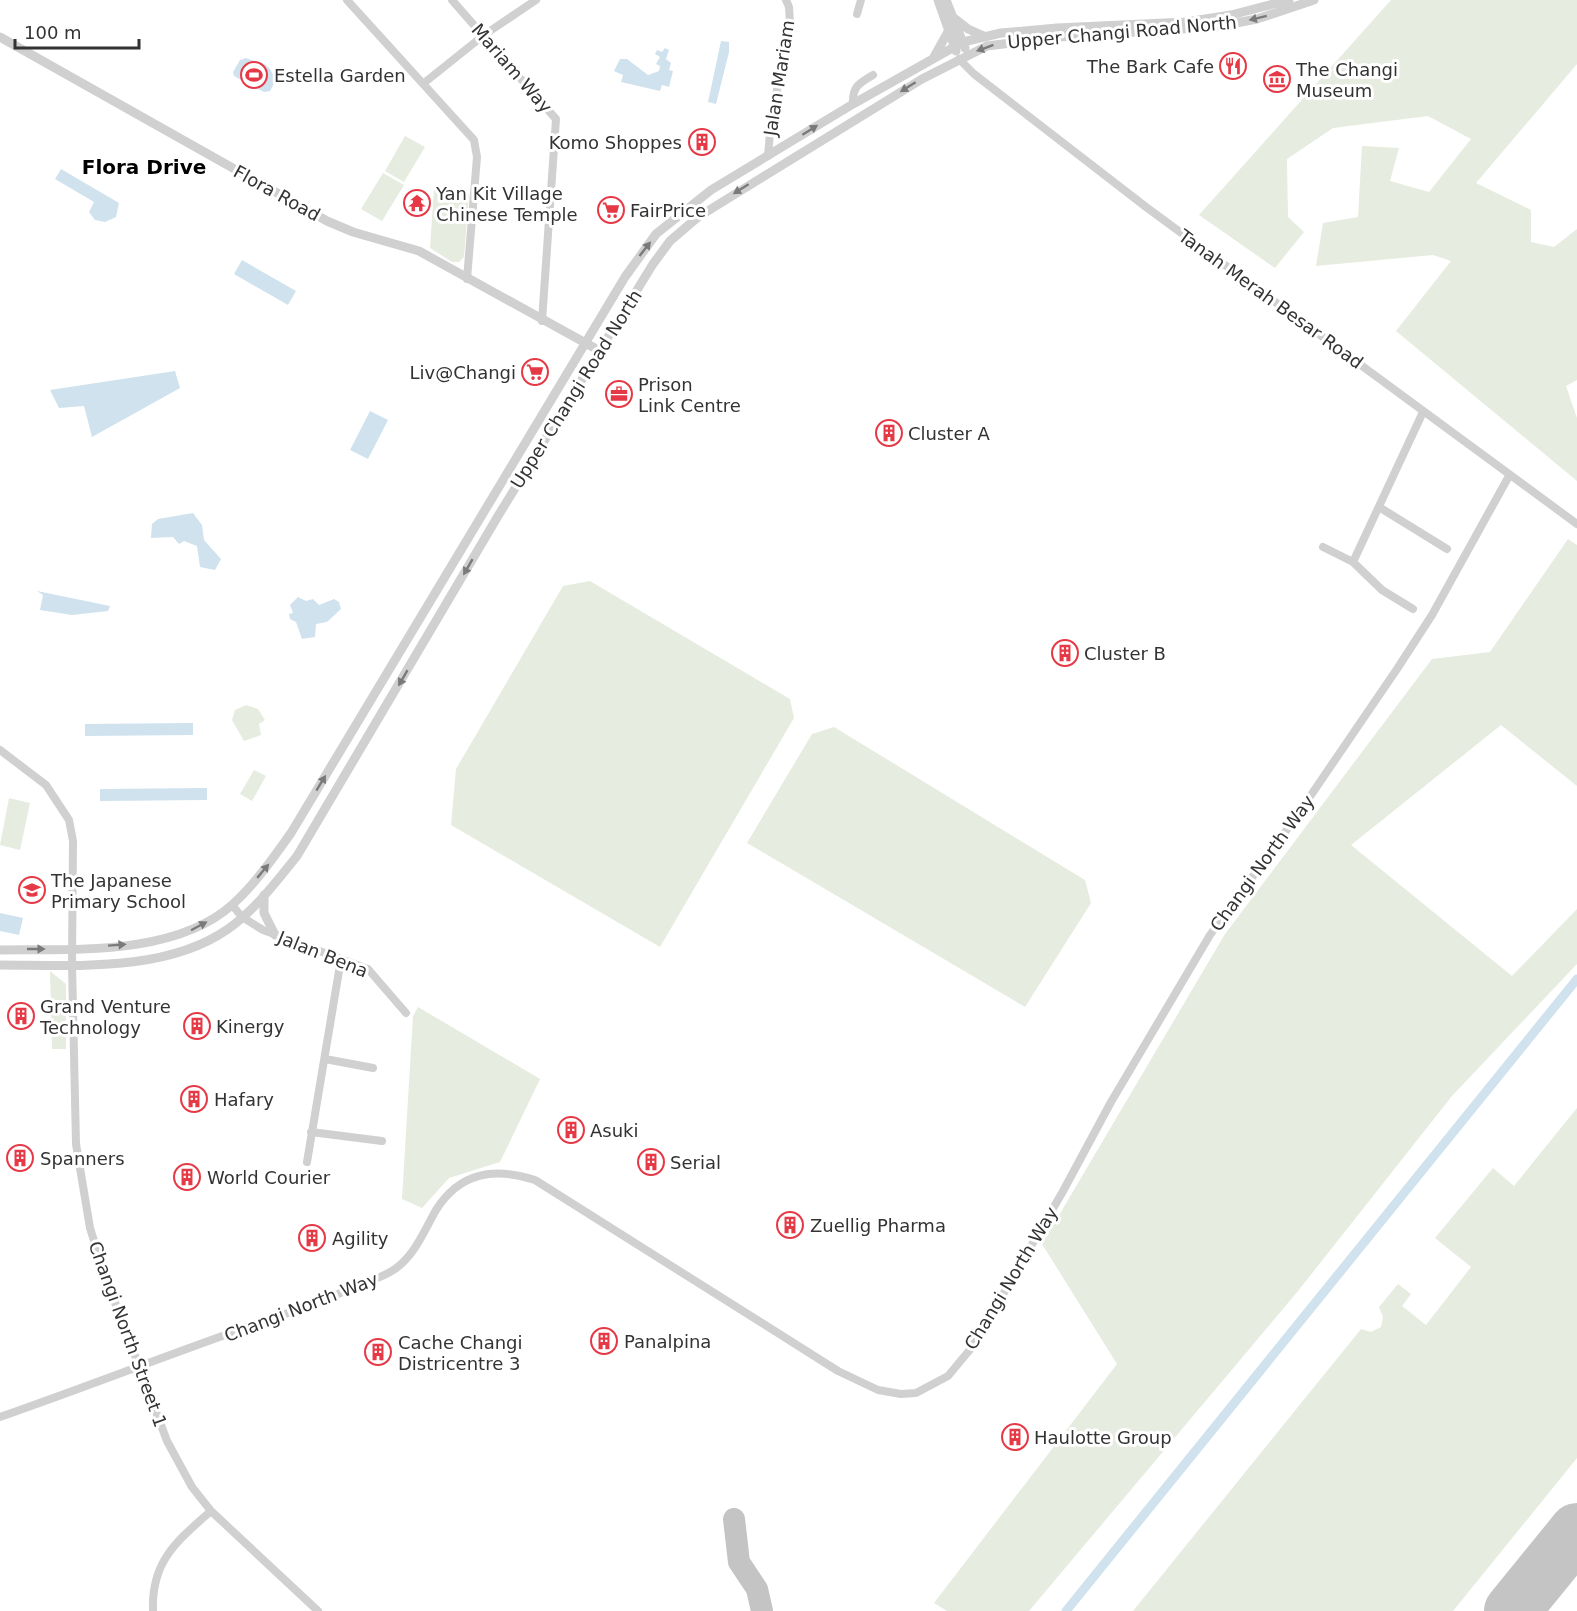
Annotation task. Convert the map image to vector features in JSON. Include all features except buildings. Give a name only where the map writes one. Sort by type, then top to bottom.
[{"type":"street","points":[[347,0],[467,131],[476,146],[467,279],[600,351]]},
{"type":"street","name":"Mariam Way","points":[[452,0],[556,119],[542,321]]},
{"type":"street","points":[[424,83],[484,35],[536,0]]},
{"type":"street","name":"Jalan Mariam","points":[[768,156],[771,121],[790,23],[786,0]]},
{"type":"street","points":[[857,14],[861,0]]},
{"type":"street","points":[[938,0],[949,30],[959,45]]},
{"type":"street","points":[[946,0],[963,57]]},
{"type":"street","name":"Upper Changi Road North","points":[[0,950],[72,949],[162,940],[192,930],[232,905],[268,865],[291,833],[630,270],[656,234],[711,190],[932,59],[959,45],[984,36],[1057,28],[1186,22],[1231,15],[1289,0]]},
{"type":"street","name":"Upper Changi Road North","points":[[0,965],[135,960],[189,949],[226,930],[264,895],[297,856],[503,507],[653,264],[686,226],[781,164],[922,79],[987,46],[1233,24],[1291,9],[1314,0]]},
{"type":"street","points":[[952,16],[968,29],[984,36]]},
{"type":"street","points":[[932,59],[949,30]]},
{"type":"street","name":"Flora Road","points":[[0,37],[327,222],[419,251],[467,279]]},
{"type":"street","name":"Tanah Merah Besar Road","points":[[963,57],[969,69],[1129,195],[1360,362],[1423,412],[1577,524]]},
{"type":"street","name":"Upper Changi Road North","points":[[853,104],[854,89],[873,75]]},
{"type":"street","points":[[1353,562],[1423,412]]},
{"type":"street","name":"Changi North Way","points":[[0,1417],[140,1365],[326,1301],[394,1270],[409,1256],[437,1209],[450,1193],[479,1175],[496,1172],[535,1180],[838,1371],[878,1390],[901,1394],[916,1392],[948,1376],[973,1346],[1062,1193],[1111,1102],[1210,935],[1294,820],[1432,615],[1509,476]]},
{"type":"street","points":[[1379,507],[1447,549]]},
{"type":"street","points":[[1323,547],[1353,562],[1382,590],[1413,609]]},
{"type":"street","points":[[414,626],[433,628]]},
{"type":"street","points":[[0,750],[46,785],[69,820],[73,841],[72,964]]},
{"type":"street","points":[[264,895],[264,913],[276,935]]},
{"type":"street","name":"Jalan Bena","points":[[232,905],[242,917],[276,935],[373,973],[406,1013]]},
{"type":"street","points":[[307,1162],[341,959]]},
{"type":"street","name":"Changi North Street 1","points":[[72,964],[76,1143],[84,1197],[103,1272],[167,1441],[192,1487],[212,1511],[318,1611]]},
{"type":"street","points":[[325,1059],[372,1068]]},
{"type":"street","points":[[311,1132],[382,1141]]},
{"type":"street","points":[[153,1611],[156,1579],[166,1554],[212,1511]]},
{"type":"shaded area","points":[[1391,0],[1577,0],[1577,64],[1476,183],[1531,210],[1531,242],[1554,247],[1577,229],[1577,380],[1566,386],[1577,418],[1577,481],[1396,331],[1451,261],[1433,255],[1316,266],[1323,223],[1358,217],[1362,146],[1399,148],[1390,181],[1429,192],[1471,139],[1428,116],[1333,128],[1287,159],[1288,217],[1304,232],[1275,268],[1199,215]]},
{"type":"shaded area","points":[[405,136],[425,147],[404,182],[385,171]]},
{"type":"shaded area","points":[[383,173],[404,185],[382,221],[361,209]]},
{"type":"shaded area","points":[[434,189],[469,194],[464,257],[459,262],[452,262],[430,248]]},
{"type":"shaded area","points":[[1568,539],[1577,545],[1577,786],[1501,725],[1351,845],[1512,976],[1577,909],[1577,964],[1452,1096],[1298,1291],[1029,1611],[947,1611],[934,1603],[1117,1364],[1042,1244],[1225,934],[1432,659],[1490,652]]},
{"type":"shaded area","points":[[590,581],[790,699],[794,718],[660,947],[451,825],[456,769],[563,586]]},
{"type":"shaded area","points":[[246,705],[258,709],[265,720],[259,724],[261,735],[244,741],[232,720],[235,710]]},
{"type":"shaded area","points":[[834,727],[1085,880],[1091,903],[1025,1007],[747,843],[812,734]]},
{"type":"shaded area","points":[[254,770],[266,776],[252,801],[240,794]]},
{"type":"shaded area","points":[[9,798],[30,803],[20,850],[0,845]]},
{"type":"shaded area","points":[[50,971],[66,984],[66,1049],[52,1049]]},
{"type":"shaded area","points":[[418,1007],[540,1079],[500,1162],[449,1178],[422,1208],[402,1199],[413,1016]]},
{"type":"shaded area","points":[[1577,1108],[1577,1458],[1453,1611],[1133,1611],[1361,1329],[1371,1332],[1381,1327],[1383,1317],[1379,1307],[1398,1284],[1411,1294],[1402,1306],[1426,1325],[1471,1267],[1435,1238],[1493,1168],[1514,1186]]},
{"type":"water","points":[[721,41],[729,42],[729,52],[716,104],[708,102]]},
{"type":"water","points":[[665,48],[669,50],[666,59],[671,63],[669,70],[673,71],[669,87],[662,85],[660,91],[621,82],[623,75],[614,71],[620,59],[627,59],[648,75],[659,71],[660,66],[656,64],[660,57],[655,54],[657,50],[662,52]]},
{"type":"water","name":"Estella Garden","points":[[246,58],[264,64],[270,69],[276,80],[270,91],[264,92],[234,76],[233,72],[240,60]]},
{"type":"water","points":[[61,169],[119,203],[116,217],[105,222],[95,220],[89,212],[94,202],[55,179]]},
{"type":"water","points":[[242,260],[296,291],[288,305],[234,274]]},
{"type":"water","points":[[175,371],[180,388],[92,437],[84,406],[59,408],[50,390]]},
{"type":"water","points":[[370,411],[388,420],[368,459],[350,450]]},
{"type":"water","points":[[193,513],[202,525],[204,540],[221,559],[215,570],[200,567],[197,546],[184,541],[179,544],[173,537],[151,538],[152,524],[158,519]]},
{"type":"water","points":[[37,591],[110,606],[108,611],[72,615],[40,610],[43,595]]},
{"type":"water","points":[[298,597],[306,601],[313,599],[319,605],[334,599],[339,602],[341,609],[327,622],[316,624],[315,637],[302,639],[296,622],[290,619],[289,614],[293,613],[290,605]]},
{"type":"water","points":[[193,723],[193,735],[85,736],[85,724]]},
{"type":"water","points":[[207,788],[207,800],[100,801],[100,789]]},
{"type":"water","points":[[0,913],[23,918],[19,935],[0,931]]},
{"type":"waterway","points":[[1066,1611],[1577,979]]},
{"type":"taxiway","points":[[734,1519],[739,1562],[757,1589],[762,1611]]},
{"type":"runway","points":[[1512,1611],[1577,1531]]},
{"type":"place","name":"The Bark Cafe","points":[[1233,66]]},
{"type":"place","name":"Estella Garden","points":[[254,75]]},
{"type":"place","name":"The Changi Museum","points":[[1277,79]]},
{"type":"place","name":"Komo Shoppes","points":[[702,142]]},
{"type":"place","name":"Yan Kit Village Chinese Temple","points":[[417,203]]},
{"type":"place","name":"FairPrice","points":[[611,210]]},
{"type":"place","name":"Liv@Changi","points":[[535,372]]},
{"type":"place","name":"Prison Link Centre","points":[[619,394]]},
{"type":"place","name":"Cluster A","points":[[889,433]]},
{"type":"place","name":"Cluster B","points":[[1065,653]]},
{"type":"place","name":"The Japanese Primary School","points":[[32,890]]},
{"type":"place","name":"Grand Venture Technology","points":[[21,1016]]},
{"type":"place","name":"Kinergy","points":[[197,1026]]},
{"type":"place","name":"Hafary","points":[[194,1099]]},
{"type":"place","name":"Asuki","points":[[571,1130]]},
{"type":"place","name":"Spanners","points":[[20,1158]]},
{"type":"place","name":"Serial","points":[[651,1162]]},
{"type":"place","name":"World Courier","points":[[187,1177]]},
{"type":"place","name":"Zuellig Pharma","points":[[790,1225]]},
{"type":"place","name":"Agility","points":[[312,1238]]},
{"type":"place","name":"Panalpina","points":[[604,1341]]},
{"type":"place","name":"Cache Changi Districentre 3","points":[[378,1352]]},
{"type":"place","name":"Haulotte Group","points":[[1015,1437]]},
{"type":"district","name":"Flora Drive","points":[[144,167]]}]
